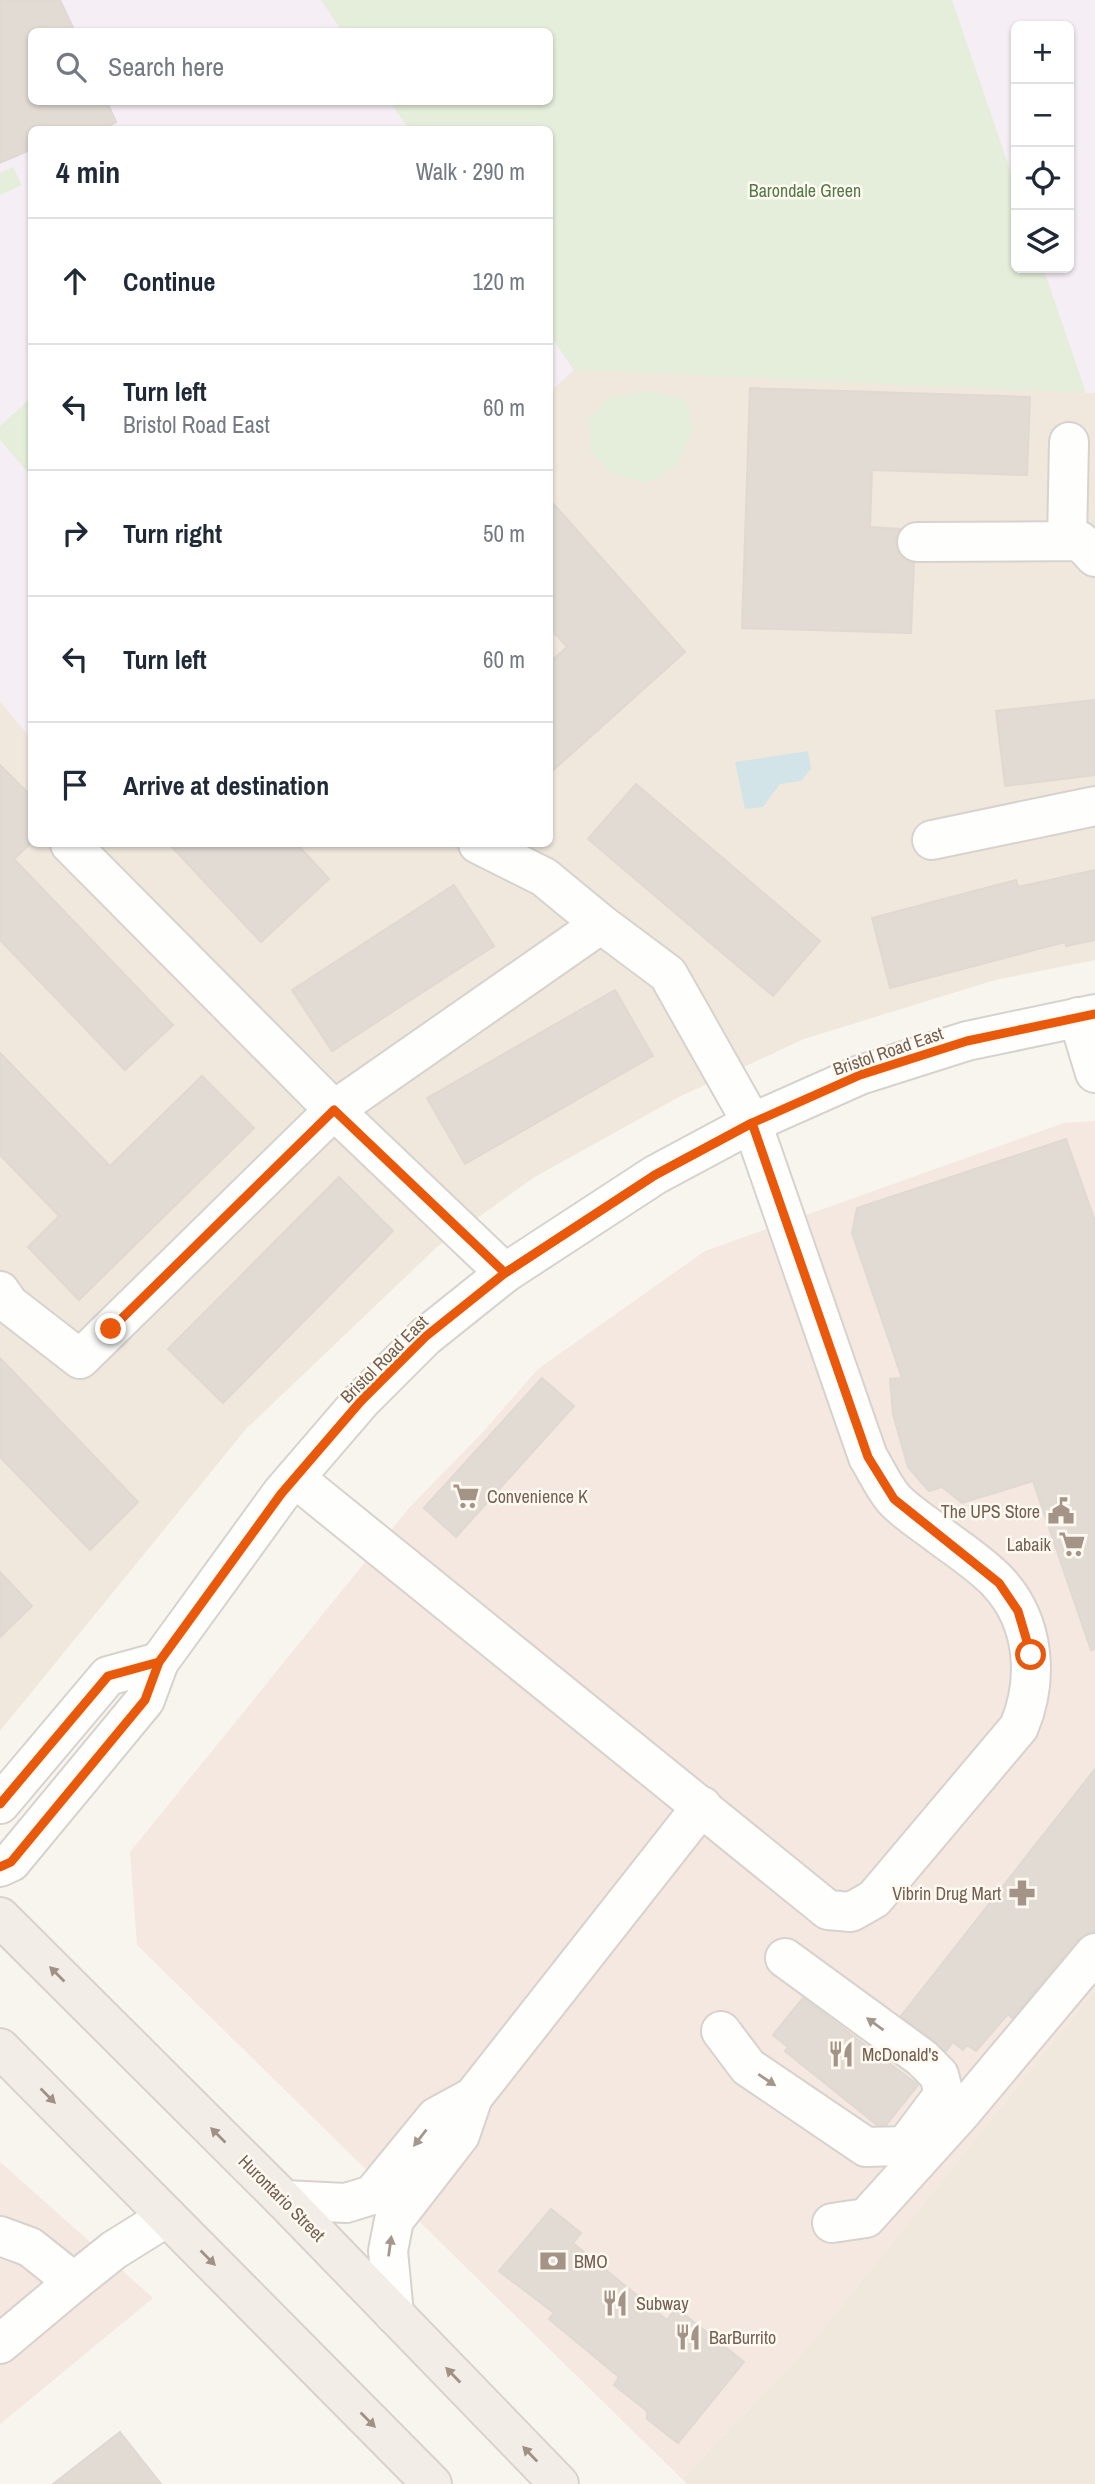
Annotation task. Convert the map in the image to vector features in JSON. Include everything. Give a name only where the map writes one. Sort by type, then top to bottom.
[{"type":"main road","name":"Hurontario Street","points":[[0,1917],[284,2200],[559,2484]]},
{"type":"main road","points":[[0,2048],[432,2484]]},
{"type":"street","points":[[917,542],[1081,549],[1069,442]]},
{"type":"street","points":[[932,840],[1095,806]]},
{"type":"street","points":[[73,847],[334,1110],[505,1273]]},
{"type":"street","points":[[295,1478],[828,1910],[851,1912],[864,1908],[874,1899],[1019,1727],[1030,1702],[1033,1676],[1025,1628],[1007,1594],[988,1573],[894,1499],[868,1457],[752,1123],[667,974],[544,877],[484,847]]},
{"type":"street","points":[[3,1303],[80,1359],[334,1110],[601,924]]},
{"type":"street","points":[[1086,1016],[1095,1073]]},
{"type":"street","name":"Bristol Road East","points":[[0,1867],[11,1863],[145,1700],[159,1662],[295,1478],[361,1401],[425,1338],[505,1273],[655,1175],[752,1123],[860,1075],[967,1041],[1086,1016]]},
{"type":"street","points":[[0,1804],[108,1676],[159,1662]]},
{"type":"street","points":[[394,2314],[388,2251],[394,2220],[460,2135],[472,2097],[702,1806]]},
{"type":"street","points":[[832,2223],[866,2218],[960,2114],[1095,1953]]},
{"type":"street","points":[[721,2031],[748,2067],[866,2147],[905,2146],[944,2094],[939,2075],[922,2058],[785,1958]]},
{"type":"street","points":[[284,2200],[346,2203],[372,2195],[436,2117],[472,2097]]},
{"type":"street","points":[[6,2334],[114,2250],[167,2217]]},
{"type":"street","points":[[0,2236],[30,2247],[74,2282]]},
{"type":"shaded area","points":[[0,0],[1095,0],[1095,960],[995,980],[804,1039],[677,1098],[533,1178],[438,1246],[246,1429],[0,1731]]},
{"type":"shaded area","points":[[0,0],[321,0],[340,28],[28,28],[28,105],[392,105],[407,126],[28,126],[28,735],[0,701]]},
{"type":"shaded area","points":[[952,0],[1095,0],[1095,393],[1086,393],[1045,273],[1074,273],[1074,21],[1011,21],[1011,173]]},
{"type":"shaded area","points":[[553,339],[574,370],[553,389]]},
{"type":"shaded area","points":[[808,751],[811,769],[801,781],[780,784],[763,807],[745,809],[735,762]]},
{"type":"shaded area","points":[[1095,1121],[1095,1990],[812,2343],[682,2479],[137,1945],[130,1852],[409,1508],[482,1433],[538,1369],[705,1251],[1064,1123]]},
{"type":"shaded area","points":[[1095,1990],[1095,2484],[687,2484],[682,2479],[812,2343]]},
{"type":"shaded area","points":[[0,2162],[153,2298],[0,2424]]},
{"type":"green space","name":"Barondale Green","points":[[321,0],[952,0],[1011,173],[1011,273],[1045,273],[1086,393],[574,370],[553,339],[553,126],[407,126],[392,105],[553,105],[553,28],[340,28]]},
{"type":"green space","points":[[13,167],[22,185],[0,195],[0,173]]},
{"type":"green space","points":[[648,391],[685,399],[694,428],[678,465],[648,483],[614,475],[591,453],[588,419],[608,398]]},
{"type":"green space","points":[[28,401],[28,473],[0,440],[0,426]]},
{"type":"building","points":[[0,0],[60,0],[73,28],[28,28],[28,105],[108,105],[116,122],[108,126],[28,126],[28,151],[0,163]]},
{"type":"building","points":[[750,388],[1030,397],[1027,475],[872,470],[870,527],[900,529],[895,541],[898,552],[914,563],[911,633],[742,628]]},
{"type":"building","points":[[553,503],[685,652],[553,770],[553,659],[567,647],[553,631]]},
{"type":"building","points":[[1095,700],[1095,775],[1005,786],[996,711]]},
{"type":"building","points":[[0,765],[28,793],[28,846],[14,859],[173,1025],[125,1070],[0,940]]},
{"type":"building","points":[[636,784],[820,941],[773,996],[588,839]]},
{"type":"building","points":[[172,847],[300,847],[329,879],[261,942]]},
{"type":"building","points":[[1095,870],[1095,940],[1066,946],[1065,942],[890,988],[872,918],[1016,880],[1018,887]]},
{"type":"building","points":[[454,885],[494,946],[332,1051],[292,990]]},
{"type":"building","points":[[615,990],[653,1056],[465,1164],[427,1098]]},
{"type":"building","points":[[0,1053],[110,1166],[202,1076],[254,1128],[79,1300],[28,1247],[59,1216],[0,1155]]},
{"type":"building","points":[[1066,1139],[1095,1221],[1095,1649],[1091,1650],[1033,1481],[962,1503],[942,1487],[929,1491],[908,1467],[893,1414],[890,1379],[902,1378],[852,1233],[857,1208]]},
{"type":"building","points":[[339,1177],[393,1231],[223,1403],[168,1349]]},
{"type":"building","points":[[0,1358],[138,1502],[90,1550],[0,1457]]},
{"type":"building","points":[[542,1378],[574,1406],[456,1537],[424,1508]]},
{"type":"building","points":[[0,1572],[32,1606],[0,1637]]},
{"type":"building","points":[[1095,1769],[1095,1932],[1078,1939],[1012,2018],[1008,2014],[976,2051],[967,2045],[963,2050],[953,2042],[946,2051],[901,2016]]},
{"type":"building","name":"McDonald's","points":[[803,1998],[918,2085],[886,2125],[877,2125],[785,2051],[788,2047],[773,2035]]},
{"type":"building","points":[[551,2209],[581,2233],[573,2243],[667,2320],[676,2308],[744,2362],[678,2443],[647,2419],[647,2411],[614,2385],[619,2377],[549,2319],[554,2313],[499,2271]]},
{"type":"building","points":[[120,2432],[161,2484],[53,2484]]},
{"type":"cycle path","points":[[0,1867],[11,1862],[145,1700],[159,1662],[281,1494],[361,1401],[425,1337],[505,1273],[655,1175],[752,1123],[860,1075],[967,1041],[1095,1014]]},
{"type":"cycle path","points":[[0,1804],[108,1676],[159,1662]]},
{"type":"place","name":"Convenience K","points":[[466,1496]]},
{"type":"place","name":"The UPS Store","points":[[1061,1511]]},
{"type":"place","name":"Labaik","points":[[1072,1544]]},
{"type":"place","name":"Vibrin Drug Mart","points":[[1022,1893]]},
{"type":"place","name":"McDonald's","points":[[841,2054]]},
{"type":"place","name":"BMO","points":[[553,2261]]},
{"type":"place","name":"Subway","points":[[615,2303]]},
{"type":"place","name":"BarBurrito","points":[[688,2337]]},
{"type":"route","points":[[111,1329],[334,1110],[505,1273],[655,1175],[752,1123],[868,1457],[894,1499],[999,1583],[1018,1611],[1031,1655]]}]
